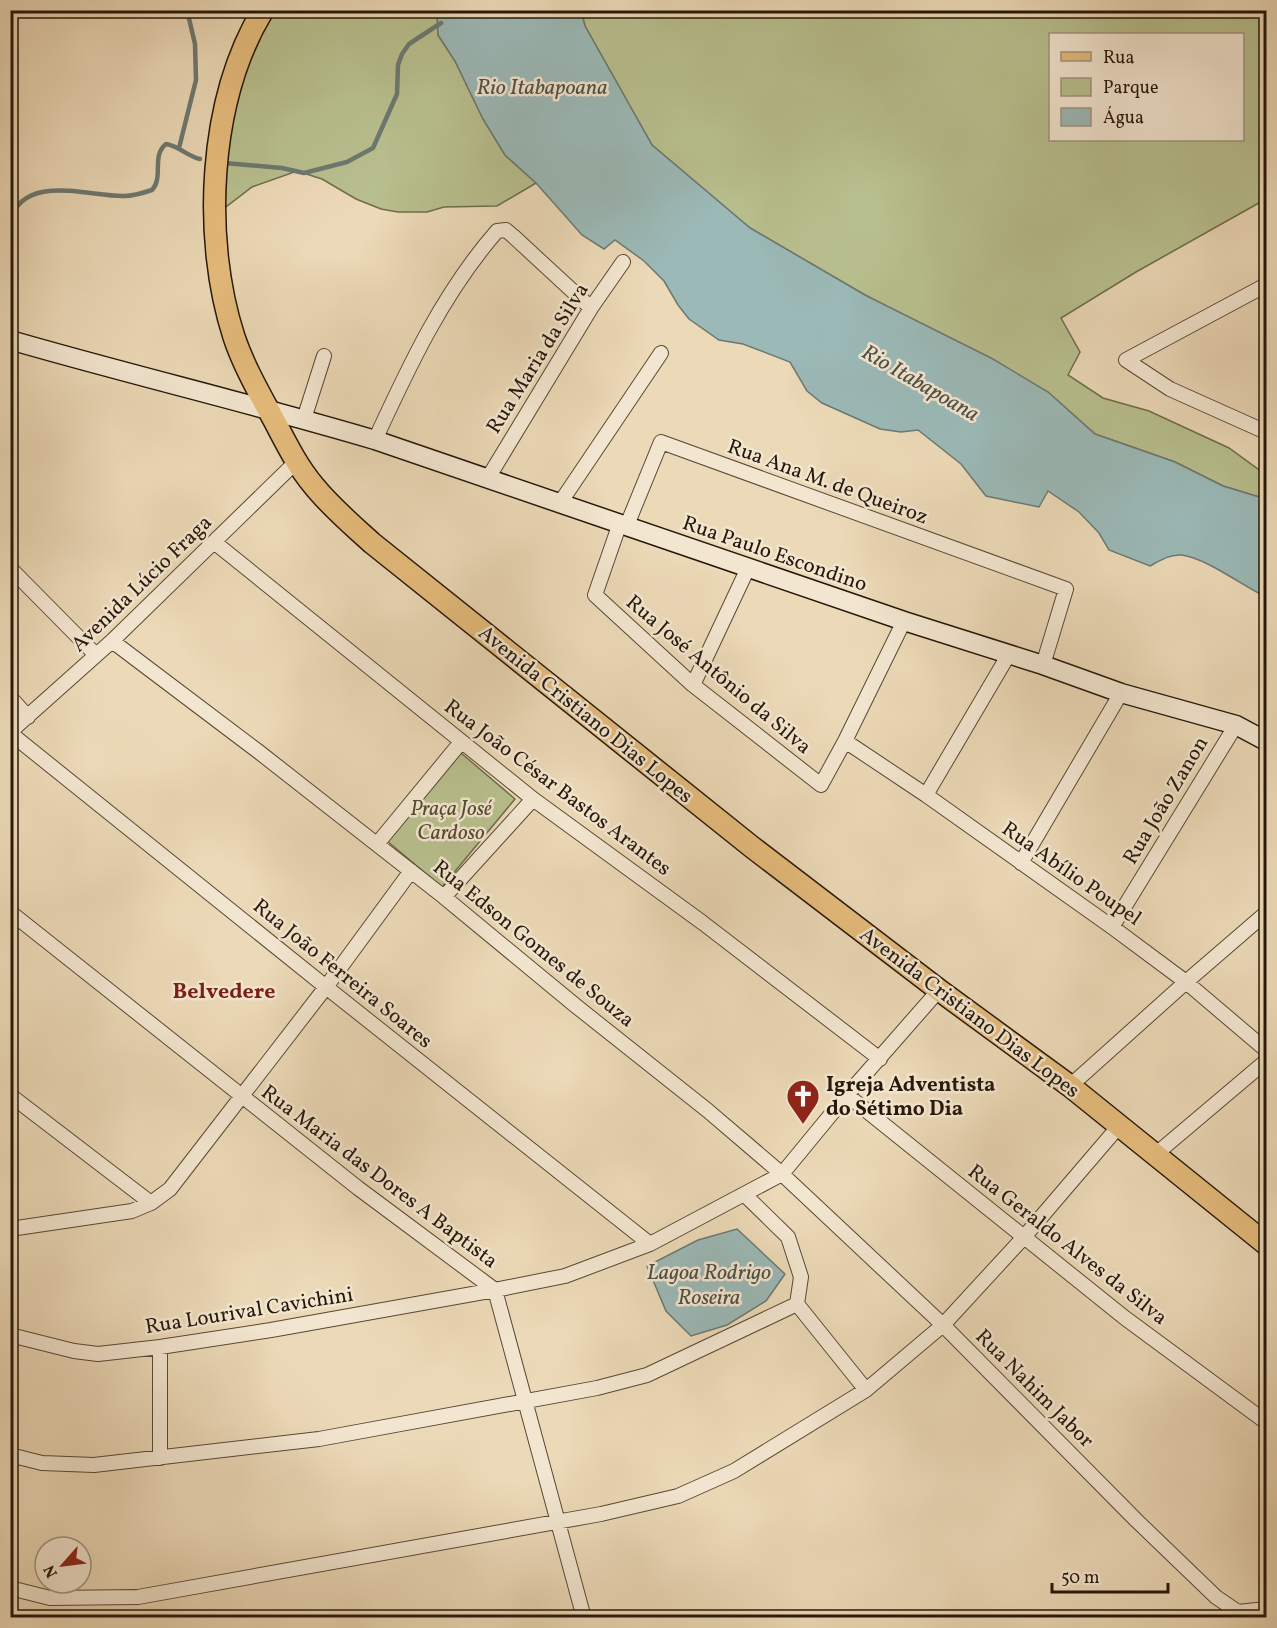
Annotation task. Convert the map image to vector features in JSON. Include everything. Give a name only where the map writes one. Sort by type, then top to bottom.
[{"type":"main road","name":"Avenida Cristiano Dias Lopes","points":[[263,10],[253,27],[224,110],[214,178],[219,264],[225,304],[237,345],[268,409],[297,461],[323,497],[372,543],[752,847],[939,990],[1070,1086],[1266,1244]]},
{"type":"main road","name":"Rua Paulo Escondino","points":[[10,340],[375,440],[1121,693],[1236,725],[1266,741]]},
{"type":"street","points":[[375,440],[438,312],[465,270],[497,231],[506,230],[591,308]]},
{"type":"street","name":"Rua Maria da Silva","points":[[488,478],[591,308],[623,262]]},
{"type":"street","points":[[1266,285],[1126,360],[1170,388],[1266,432]]},
{"type":"street","points":[[560,503],[661,353]]},
{"type":"street","points":[[304,419],[324,356]]},
{"type":"street","name":"Rua Ana M. de Queiroz","points":[[623,524],[661,442],[1066,589],[1043,665]]},
{"type":"street","name":"Avenida Lúcio Fraga","points":[[10,733],[112,641],[297,461]]},
{"type":"street","name":"Rua José Antônio da Silva","points":[[623,524],[595,595],[693,685],[821,785],[845,741]]},
{"type":"street","name":"Rua João César Bastos Arantes","points":[[214,542],[533,800],[703,923],[880,1059]]},
{"type":"street","points":[[10,568],[96,655]]},
{"type":"street","points":[[693,685],[748,568]]},
{"type":"street","points":[[845,741],[904,621]]},
{"type":"street","name":"Rua Edson Gomes de Souza","points":[[112,641],[444,897],[707,1110],[782,1174]]},
{"type":"street","points":[[926,795],[1009,654]]},
{"type":"street","points":[[1021,863],[1121,693]]},
{"type":"street","points":[[10,698],[28,717]]},
{"type":"street","name":"Rua João Zanon","points":[[1112,927],[1236,725]]},
{"type":"street","name":"Rua João Ferreira Soares","points":[[10,733],[650,1244]]},
{"type":"street","name":"Rua Abílio Poupel","points":[[845,741],[926,795],[1112,927],[1186,982],[1266,1050]]},
{"type":"street","points":[[377,844],[461,742]]},
{"type":"street","points":[[444,897],[533,800]]},
{"type":"street","points":[[10,1229],[132,1211],[150,1203],[170,1189],[326,987],[411,871]]},
{"type":"street","name":"Rua Maria das Dores A Baptista","points":[[10,912],[358,1188],[495,1290]]},
{"type":"street","points":[[1070,1086],[1266,913]]},
{"type":"street","points":[[782,1174],[939,990]]},
{"type":"street","points":[[1156,1154],[1266,1061]]},
{"type":"street","points":[[10,1095],[150,1203]]},
{"type":"street","name":"Rua Geraldo Alves da Silva","points":[[848,1095],[1125,1318],[1266,1422]]},
{"type":"street","points":[[10,1588],[50,1598],[138,1596],[558,1522],[678,1496],[735,1471],[866,1390],[943,1325],[1024,1237],[1119,1126]]},
{"type":"street","name":"Rua Lourival Cavichini","points":[[10,1335],[74,1351],[98,1354],[271,1330],[565,1276],[650,1244],[782,1174]]},
{"type":"street","name":"Rua Nahim Jabor","points":[[782,1174],[943,1325],[1136,1520],[1216,1597],[1238,1612],[1266,1609]]},
{"type":"street","points":[[745,1195],[788,1238],[801,1277],[796,1304],[866,1390]]},
{"type":"street","points":[[495,1290],[584,1617]]},
{"type":"street","points":[[10,1455],[42,1463],[94,1465],[319,1439],[525,1402],[597,1388],[647,1375],[796,1304]]},
{"type":"street","points":[[160,1347],[160,1458]]},
{"type":"green space","points":[[273,11],[437,11],[438,35],[455,61],[483,119],[505,155],[536,183],[497,206],[444,207],[427,212],[398,212],[381,209],[356,199],[322,179],[297,171],[252,187],[218,213],[223,156],[249,55]]},
{"type":"green space","points":[[581,11],[1266,11],[1266,199],[1136,272],[1061,318],[1080,352],[1068,375],[1103,398],[1149,411],[1229,448],[1266,475],[1266,499],[1223,486],[1175,462],[1095,434],[1048,392],[865,295],[750,228],[652,145],[585,26]]},
{"type":"green space","name":"Praça José Cardoso","points":[[461,753],[515,799],[442,887],[387,841]]},
{"type":"water","name":"Rio Itabapoana","points":[[437,11],[581,11],[585,26],[652,145],[750,228],[865,295],[993,359],[1048,392],[1095,434],[1175,462],[1223,486],[1266,499],[1266,597],[1191,557],[1173,556],[1150,566],[1109,550],[1099,533],[1079,512],[1048,491],[1039,507],[986,496],[961,464],[918,430],[901,432],[880,429],[822,403],[807,391],[790,362],[743,344],[719,340],[689,319],[664,281],[644,261],[615,240],[604,249],[582,235],[536,183],[505,155],[483,119],[455,61],[438,35]]},
{"type":"water","name":"Lagoa Rodrigo Roseira","points":[[737,1229],[785,1274],[766,1301],[727,1325],[691,1336],[666,1311],[647,1266],[698,1240]]},
{"type":"waterway","points":[[179,148],[196,80],[195,44],[187,10]]},
{"type":"waterway","points":[[224,163],[282,168],[304,173],[347,162],[373,148],[397,94],[398,65],[402,54],[409,44],[441,23]]},
{"type":"waterway","points":[[10,221],[18,206],[29,197],[43,192],[60,190],[124,196],[152,190],[157,179],[159,154],[166,144],[200,159]]},
{"type":"place","name":"Igreja Adventista do Sétimo Dia","points":[[803,1125]]},
{"type":"district","name":"Belvedere","points":[[224,990]]}]
